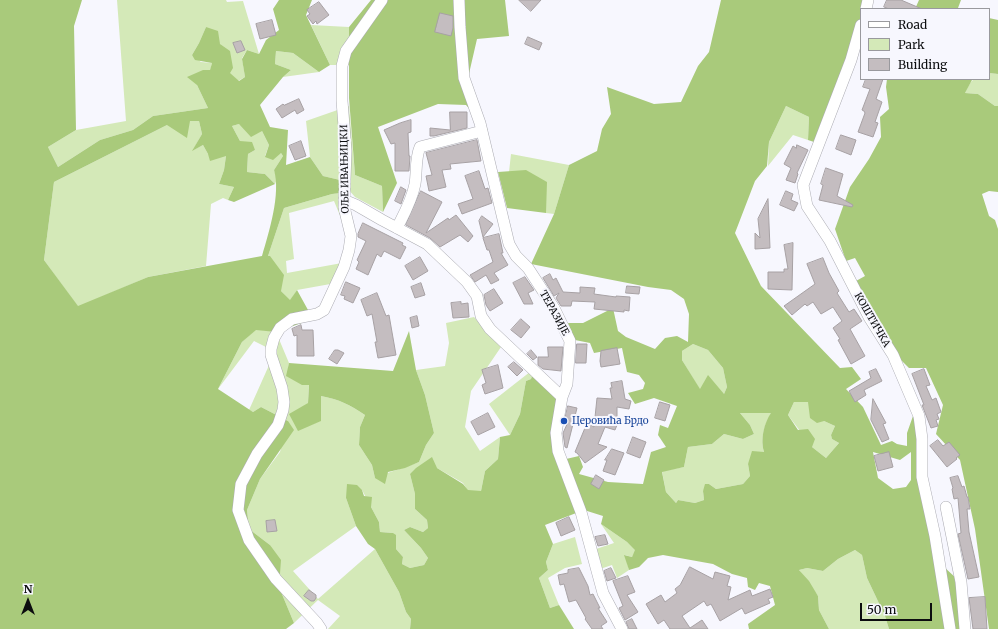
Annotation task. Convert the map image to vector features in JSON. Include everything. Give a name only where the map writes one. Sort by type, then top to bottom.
[{"type":"street","name":"ОЉЕ ИВАЊИЦКИ","points":[[321,629],[276,579],[249,540],[238,510],[241,484],[257,454],[278,425],[283,410],[284,394],[271,355],[272,343],[276,333],[286,323],[299,317],[321,312],[326,307],[344,267],[351,243],[344,200],[346,151],[342,101],[342,66],[346,51],[382,0]]},
{"type":"street","name":"ТЕРАЗИЈЕ","points":[[459,0],[464,78],[482,131],[509,244],[516,256],[528,268],[554,308],[570,341],[567,384],[562,397],[556,433],[558,451],[581,512],[603,593],[622,629]]},
{"type":"street","name":"КОШТИЧКА","points":[[860,28],[851,60],[803,185],[807,206],[830,241],[869,317],[893,355],[918,416],[922,439],[922,477],[935,536],[950,629]]},
{"type":"street","points":[[397,228],[410,202],[415,185],[417,154],[420,147],[482,131]]},
{"type":"street","points":[[344,200],[356,205],[427,244],[467,282],[478,296],[481,316],[490,329],[562,397]]},
{"type":"street","points":[[946,507],[961,582],[965,629]]},
{"type":"green space","points":[[0,0],[82,0],[74,26],[76,130],[48,147],[58,167],[100,140],[133,130],[153,116],[208,108],[197,85],[187,77],[203,70],[210,70],[212,63],[195,60],[192,55],[206,27],[218,31],[220,44],[230,51],[233,68],[230,73],[239,81],[245,77],[242,59],[247,50],[259,54],[266,40],[279,30],[273,9],[279,0],[312,0],[306,15],[330,65],[319,72],[293,53],[276,51],[275,64],[291,70],[283,77],[260,105],[270,127],[288,130],[286,165],[310,157],[323,176],[340,180],[341,193],[332,194],[284,208],[268,256],[270,256],[284,275],[281,291],[290,300],[297,290],[313,319],[276,332],[256,330],[242,342],[218,389],[253,412],[261,407],[288,421],[294,430],[260,479],[247,510],[249,529],[270,545],[281,560],[279,587],[294,623],[286,629],[0,629]],"holes":[[[190,121],[199,121],[202,134],[192,151],[203,145],[210,161],[226,156],[224,170],[219,184],[234,187],[228,200],[234,202],[275,184],[265,174],[247,172],[248,154],[255,150],[252,142],[240,141],[232,126],[239,124],[251,137],[262,131],[269,145],[265,157],[273,160],[281,153],[283,156],[274,170],[276,180],[275,201],[271,225],[262,256],[148,277],[78,306],[44,260],[54,182],[167,125],[187,138]]]},
{"type":"green space","points":[[117,0],[243,1],[259,54],[247,50],[242,58],[245,77],[238,81],[229,73],[220,44],[206,27],[192,55],[201,62],[212,63],[210,71],[197,85],[208,108],[153,116],[133,130],[100,140],[58,167],[48,147],[76,130],[126,121]]},
{"type":"green space","points":[[371,0],[505,0],[509,36],[477,39],[468,78],[488,131],[466,105],[438,104],[378,127],[397,183],[383,212],[382,186],[355,175],[349,98],[349,27]]},
{"type":"green space","points":[[721,0],[873,0],[870,8],[860,8],[860,39],[823,145],[808,140],[809,117],[786,106],[769,142],[767,166],[755,181],[735,233],[761,286],[840,368],[852,367],[861,379],[846,389],[863,407],[881,445],[892,441],[897,444],[907,446],[907,433],[913,416],[917,429],[943,566],[957,579],[960,629],[889,629],[885,616],[867,578],[862,555],[855,550],[838,559],[823,571],[807,568],[799,570],[809,581],[818,596],[819,610],[829,629],[749,629],[748,624],[775,605],[770,586],[759,583],[755,590],[748,587],[747,578],[732,574],[713,564],[663,555],[648,558],[639,567],[629,570],[624,555],[632,557],[635,550],[627,542],[601,524],[603,516],[584,510],[545,525],[553,544],[546,562],[548,570],[539,578],[550,608],[559,605],[574,629],[410,629],[411,619],[406,612],[399,592],[375,549],[368,544],[356,526],[346,498],[347,484],[357,485],[362,490],[364,496],[372,497],[371,507],[379,522],[380,532],[393,533],[396,535],[396,549],[403,557],[402,564],[410,568],[424,565],[428,558],[404,530],[410,527],[423,532],[428,528],[427,520],[415,509],[415,494],[410,474],[432,457],[437,468],[463,484],[468,490],[481,491],[485,471],[498,459],[500,437],[510,435],[520,414],[526,381],[531,379],[535,368],[559,390],[553,430],[566,459],[579,456],[583,467],[579,474],[608,482],[643,484],[651,452],[666,447],[658,435],[660,425],[668,428],[677,406],[654,398],[635,404],[628,393],[643,389],[645,383],[639,375],[627,372],[622,348],[594,353],[590,343],[575,340],[568,323],[583,323],[613,308],[618,331],[626,337],[655,349],[665,338],[677,336],[688,342],[689,314],[684,299],[671,290],[648,287],[531,264],[554,214],[569,165],[597,151],[602,129],[611,114],[607,87],[654,104],[681,102],[698,66],[709,52]],"holes":[[[693,344],[708,350],[723,368],[727,387],[724,394],[708,375],[700,389],[682,360],[682,351]],[[794,402],[808,402],[810,418],[817,423],[824,421],[835,426],[831,435],[832,439],[839,443],[826,458],[812,447],[815,439],[808,429],[798,430],[788,415]],[[740,413],[771,413],[763,432],[762,442],[764,452],[752,451],[748,464],[750,476],[743,484],[716,489],[709,484],[705,484],[703,491],[704,500],[695,503],[678,500],[676,503],[666,492],[662,472],[684,467],[688,447],[712,444],[724,434],[743,439],[754,434],[750,425]],[[873,452],[900,460],[911,452],[911,480],[906,487],[893,489],[878,478]]]},
{"type":"green space","points":[[919,0],[961,0],[958,8],[915,8]]},
{"type":"green space","points":[[990,18],[998,20],[998,74],[990,73]]},
{"type":"green space","points":[[311,25],[349,27],[349,65],[330,65]]},
{"type":"green space","points":[[276,51],[293,53],[319,72],[283,77],[291,70],[275,64]]},
{"type":"green space","points":[[990,73],[998,74],[998,106],[995,106],[978,94],[965,93],[973,80],[990,80]]},
{"type":"green space","points":[[887,80],[972,80],[965,93],[978,94],[995,106],[998,106],[998,192],[989,191],[982,194],[989,216],[995,220],[998,229],[998,629],[989,629],[975,529],[960,460],[936,434],[943,405],[926,368],[909,368],[895,354],[856,281],[865,276],[855,258],[846,261],[835,229],[850,187],[869,159],[881,137],[880,117],[889,109],[886,87]]},
{"type":"green space","points":[[349,106],[355,175],[382,186],[383,212],[355,197],[340,180],[323,176],[310,157],[306,121]]},
{"type":"green space","points":[[786,106],[809,117],[808,140],[793,135],[768,166],[769,142]]},
{"type":"green space","points":[[199,121],[202,134],[193,150],[203,145],[208,154],[226,156],[224,170],[219,184],[234,187],[228,200],[223,198],[211,204],[206,266],[148,277],[78,307],[44,260],[54,182],[167,125]]},
{"type":"green space","points":[[239,124],[262,131],[269,145],[265,156],[281,153],[283,156],[274,170],[277,179],[275,184],[265,174],[247,172],[248,154],[255,150],[240,141],[232,126]]},
{"type":"green space","points":[[511,154],[569,165],[554,214],[546,213],[546,182],[509,172]]},
{"type":"green space","points":[[526,170],[547,182],[546,213],[507,208],[498,172]]},
{"type":"green space","points":[[341,193],[346,230],[334,201],[289,213],[294,259],[286,261],[287,273],[342,263],[336,283],[297,290],[290,301],[281,291],[268,256],[284,208],[332,194]]},
{"type":"green space","points":[[474,317],[501,347],[471,391],[465,427],[480,451],[500,437],[498,459],[485,471],[481,491],[468,491],[463,483],[437,468],[410,474],[415,494],[415,509],[427,520],[428,528],[423,532],[410,527],[404,530],[428,558],[424,565],[410,568],[402,564],[403,557],[396,549],[393,533],[380,532],[379,522],[362,490],[346,498],[356,526],[293,571],[318,599],[375,549],[399,592],[406,612],[411,619],[410,629],[328,629],[340,616],[318,600],[294,623],[279,587],[270,545],[249,529],[247,510],[260,479],[280,452],[288,421],[261,407],[253,412],[249,410],[270,363],[266,347],[254,341],[218,389],[242,342],[256,329],[276,332],[289,363],[287,376],[309,384],[308,403],[298,430],[320,421],[321,396],[344,403],[365,415],[360,427],[359,445],[372,465],[375,478],[419,462],[426,445],[434,433],[425,395],[416,370],[445,366],[449,343],[446,323]]},
{"type":"green space","points":[[409,331],[416,370],[425,395],[434,433],[426,445],[419,462],[405,468],[388,472],[385,484],[375,478],[372,465],[359,445],[360,427],[365,415],[344,403],[321,396],[321,421],[298,431],[289,414],[308,403],[309,385],[302,385],[286,376],[289,363],[393,371]]},
{"type":"green space","points":[[693,344],[708,350],[723,368],[727,387],[724,394],[700,390],[682,360],[682,351]]},
{"type":"green space","points":[[535,368],[531,379],[526,381],[520,414],[510,435],[489,404]]},
{"type":"green space","points":[[794,402],[808,402],[824,421],[835,426],[831,435],[832,439],[839,443],[826,458],[812,447],[788,415]]},
{"type":"green space","points":[[740,413],[772,413],[769,417],[764,432],[762,442],[764,452],[748,464],[750,476],[743,484],[716,489],[709,484],[703,491],[704,500],[695,503],[678,500],[676,503],[666,492],[662,471],[684,467],[688,447],[712,444],[724,434],[743,439],[754,434],[750,425]]},
{"type":"green space","points":[[601,524],[636,550],[632,557],[625,555],[629,570],[617,578],[612,565],[600,569],[596,549],[614,543]]},
{"type":"green space","points":[[575,537],[582,564],[565,568],[548,578],[559,605],[550,608],[539,578],[548,570],[546,562],[553,544]]},
{"type":"green space","points":[[855,550],[862,555],[867,578],[885,616],[889,629],[829,629],[819,610],[818,596],[799,570],[807,568],[823,571],[838,559]]},
{"type":"building","points":[[519,0],[541,0],[531,11]]},
{"type":"building","points":[[887,0],[901,0],[920,8],[886,8],[884,7]]},
{"type":"building","points":[[319,2],[329,15],[317,24],[316,21],[313,24],[307,16],[310,14],[307,10]]},
{"type":"building","points":[[440,13],[453,16],[451,36],[435,32]]},
{"type":"building","points":[[272,20],[276,35],[260,39],[256,24]]},
{"type":"building","points":[[528,37],[542,43],[539,50],[525,44]]},
{"type":"building","points":[[241,41],[245,50],[237,53],[233,43]]},
{"type":"building","points":[[866,80],[883,80],[876,99],[882,102],[875,122],[878,123],[873,137],[858,132],[865,113],[862,110],[870,89],[863,87]]},
{"type":"building","points":[[299,99],[304,110],[297,114],[295,110],[282,118],[276,109],[283,104],[284,105]]},
{"type":"building","points":[[450,112],[467,112],[467,128],[430,136],[430,128],[450,130]]},
{"type":"building","points":[[411,120],[411,132],[408,133],[410,156],[409,171],[395,171],[395,143],[391,144],[384,130]]},
{"type":"building","points":[[841,135],[856,140],[851,155],[836,149]]},
{"type":"building","points":[[477,140],[481,161],[450,164],[451,169],[442,170],[446,187],[429,191],[426,176],[432,175],[426,153]]},
{"type":"building","points":[[301,141],[306,156],[295,160],[289,146]]},
{"type":"building","points":[[797,145],[808,150],[797,173],[795,183],[786,180],[791,168],[784,164],[793,146],[796,148]]},
{"type":"building","points":[[826,168],[843,174],[837,196],[853,205],[852,207],[819,200],[823,185],[821,184]]},
{"type":"building","points":[[479,171],[485,189],[488,188],[492,203],[462,214],[458,204],[473,199],[465,176]]},
{"type":"building","points":[[401,187],[406,190],[401,204],[395,201]]},
{"type":"building","points":[[421,191],[442,202],[426,233],[448,218],[449,220],[456,215],[473,236],[468,242],[460,235],[440,247],[430,238],[406,225]]},
{"type":"building","points":[[786,191],[793,194],[791,200],[798,203],[794,211],[780,205]]},
{"type":"building","points":[[768,199],[770,248],[755,249],[755,233],[760,238],[758,219]]},
{"type":"building","points":[[482,216],[493,224],[483,237],[479,221]]},
{"type":"building","points":[[363,223],[403,243],[402,245],[406,247],[400,259],[384,251],[381,257],[377,254],[368,275],[356,269],[359,262],[357,260],[366,241],[358,237]]},
{"type":"building","points":[[499,234],[503,253],[501,253],[508,265],[494,273],[499,280],[491,284],[486,275],[475,282],[470,275],[493,262],[483,238]]},
{"type":"building","points":[[793,243],[792,290],[768,289],[768,272],[784,272],[784,269],[788,269],[784,245]]},
{"type":"building","points":[[420,257],[428,271],[413,280],[405,266]]},
{"type":"building","points":[[823,258],[839,291],[837,293],[849,312],[854,309],[862,321],[850,329],[865,356],[851,364],[838,340],[840,339],[833,328],[842,321],[833,307],[821,314],[813,302],[807,306],[805,304],[792,315],[784,306],[815,284],[807,264]]},
{"type":"building","points":[[550,274],[553,280],[556,278],[563,292],[580,293],[580,287],[595,288],[594,294],[630,297],[629,311],[624,310],[624,312],[594,309],[595,302],[572,301],[571,306],[561,306],[556,298],[559,293],[554,296],[543,278]]},
{"type":"building","points":[[525,277],[534,290],[528,293],[533,304],[524,304],[513,283]]},
{"type":"building","points":[[346,282],[360,288],[353,303],[344,299],[345,296],[341,295]]},
{"type":"building","points":[[421,283],[425,295],[415,298],[411,287]]},
{"type":"building","points":[[627,286],[640,287],[639,294],[626,293]]},
{"type":"building","points":[[494,289],[503,303],[490,311],[486,305],[484,295]]},
{"type":"building","points":[[377,293],[386,316],[389,315],[396,355],[378,358],[372,314],[367,316],[361,300]]},
{"type":"building","points":[[461,302],[461,304],[468,303],[469,317],[453,318],[451,303]]},
{"type":"building","points":[[417,316],[419,326],[412,328],[410,318]]},
{"type":"building","points":[[521,319],[530,327],[521,338],[511,330]]},
{"type":"building","points":[[301,325],[302,330],[313,330],[314,356],[297,356],[297,335],[294,336],[292,329]]},
{"type":"building","points":[[577,344],[587,344],[586,363],[576,363]]},
{"type":"building","points":[[548,347],[563,347],[561,371],[543,369],[538,365],[538,357],[548,357]]},
{"type":"building","points":[[617,348],[620,364],[601,367],[601,351]]},
{"type":"building","points":[[335,350],[344,353],[337,364],[329,359]]},
{"type":"building","points":[[531,350],[537,357],[533,360],[527,354]]},
{"type":"building","points":[[514,362],[523,370],[517,376],[508,367]]},
{"type":"building","points":[[498,365],[503,388],[485,394],[482,385],[486,383],[482,370]]},
{"type":"building","points":[[876,369],[882,381],[864,390],[866,395],[855,402],[849,391],[871,378],[869,372]]},
{"type":"building","points":[[924,369],[930,385],[926,386],[932,400],[936,398],[941,412],[937,414],[939,419],[936,420],[938,426],[931,428],[912,374]]},
{"type":"building","points":[[622,381],[625,399],[631,401],[629,409],[617,407],[617,425],[615,430],[605,427],[598,444],[607,447],[585,463],[575,452],[587,423],[594,427],[597,398],[612,399],[610,388],[612,388],[611,383]]},
{"type":"building","points":[[873,399],[886,423],[883,424],[889,439],[882,442],[871,420]]},
{"type":"building","points":[[660,402],[670,405],[665,421],[655,418]]},
{"type":"building","points":[[568,406],[577,408],[567,448],[565,447],[563,433],[569,420],[565,420]]},
{"type":"building","points":[[488,413],[495,427],[478,435],[471,422]]},
{"type":"building","points":[[633,437],[646,442],[640,458],[627,453]]},
{"type":"building","points":[[938,440],[943,446],[949,442],[960,455],[947,467],[930,446]]},
{"type":"building","points":[[612,449],[624,453],[615,475],[603,471],[607,460],[605,460]]},
{"type":"building","points":[[889,452],[893,467],[878,471],[874,456]]},
{"type":"building","points":[[596,475],[604,480],[599,489],[591,484]]},
{"type":"building","points":[[958,476],[968,497],[970,509],[967,509],[969,532],[979,577],[968,579],[958,534],[961,533],[958,498],[954,499],[950,478]]},
{"type":"building","points":[[569,517],[575,530],[561,536],[556,523]]},
{"type":"building","points":[[275,520],[277,531],[267,532],[266,521]]},
{"type":"building","points":[[605,535],[608,544],[598,546],[595,537]]},
{"type":"building","points":[[690,567],[713,579],[715,572],[730,576],[727,586],[731,587],[728,600],[750,590],[752,596],[770,589],[773,597],[768,599],[770,603],[745,614],[742,608],[720,621],[711,604],[707,606],[704,601],[682,616],[690,628],[702,620],[708,629],[670,629],[664,620],[658,624],[646,604],[661,595],[665,602],[677,593],[675,589],[680,585]]},
{"type":"building","points":[[579,568],[588,586],[590,595],[593,594],[600,608],[598,608],[607,622],[601,626],[603,629],[592,629],[585,619],[586,618],[576,600],[569,602],[564,584],[560,585],[558,575],[568,573],[568,570]]},
{"type":"building","points":[[611,568],[616,578],[607,581],[604,571]]},
{"type":"building","points":[[628,576],[635,592],[627,595],[638,612],[625,620],[619,608],[623,606],[613,581]]},
{"type":"building","points":[[309,590],[316,595],[314,601],[311,601],[304,596]]},
{"type":"building","points":[[985,597],[987,629],[973,629],[969,598]]},
{"type":"building","points":[[632,619],[637,629],[629,629],[626,622]]},
{"type":"place","name":"Церовића Брдо","points":[[564,421]]}]
